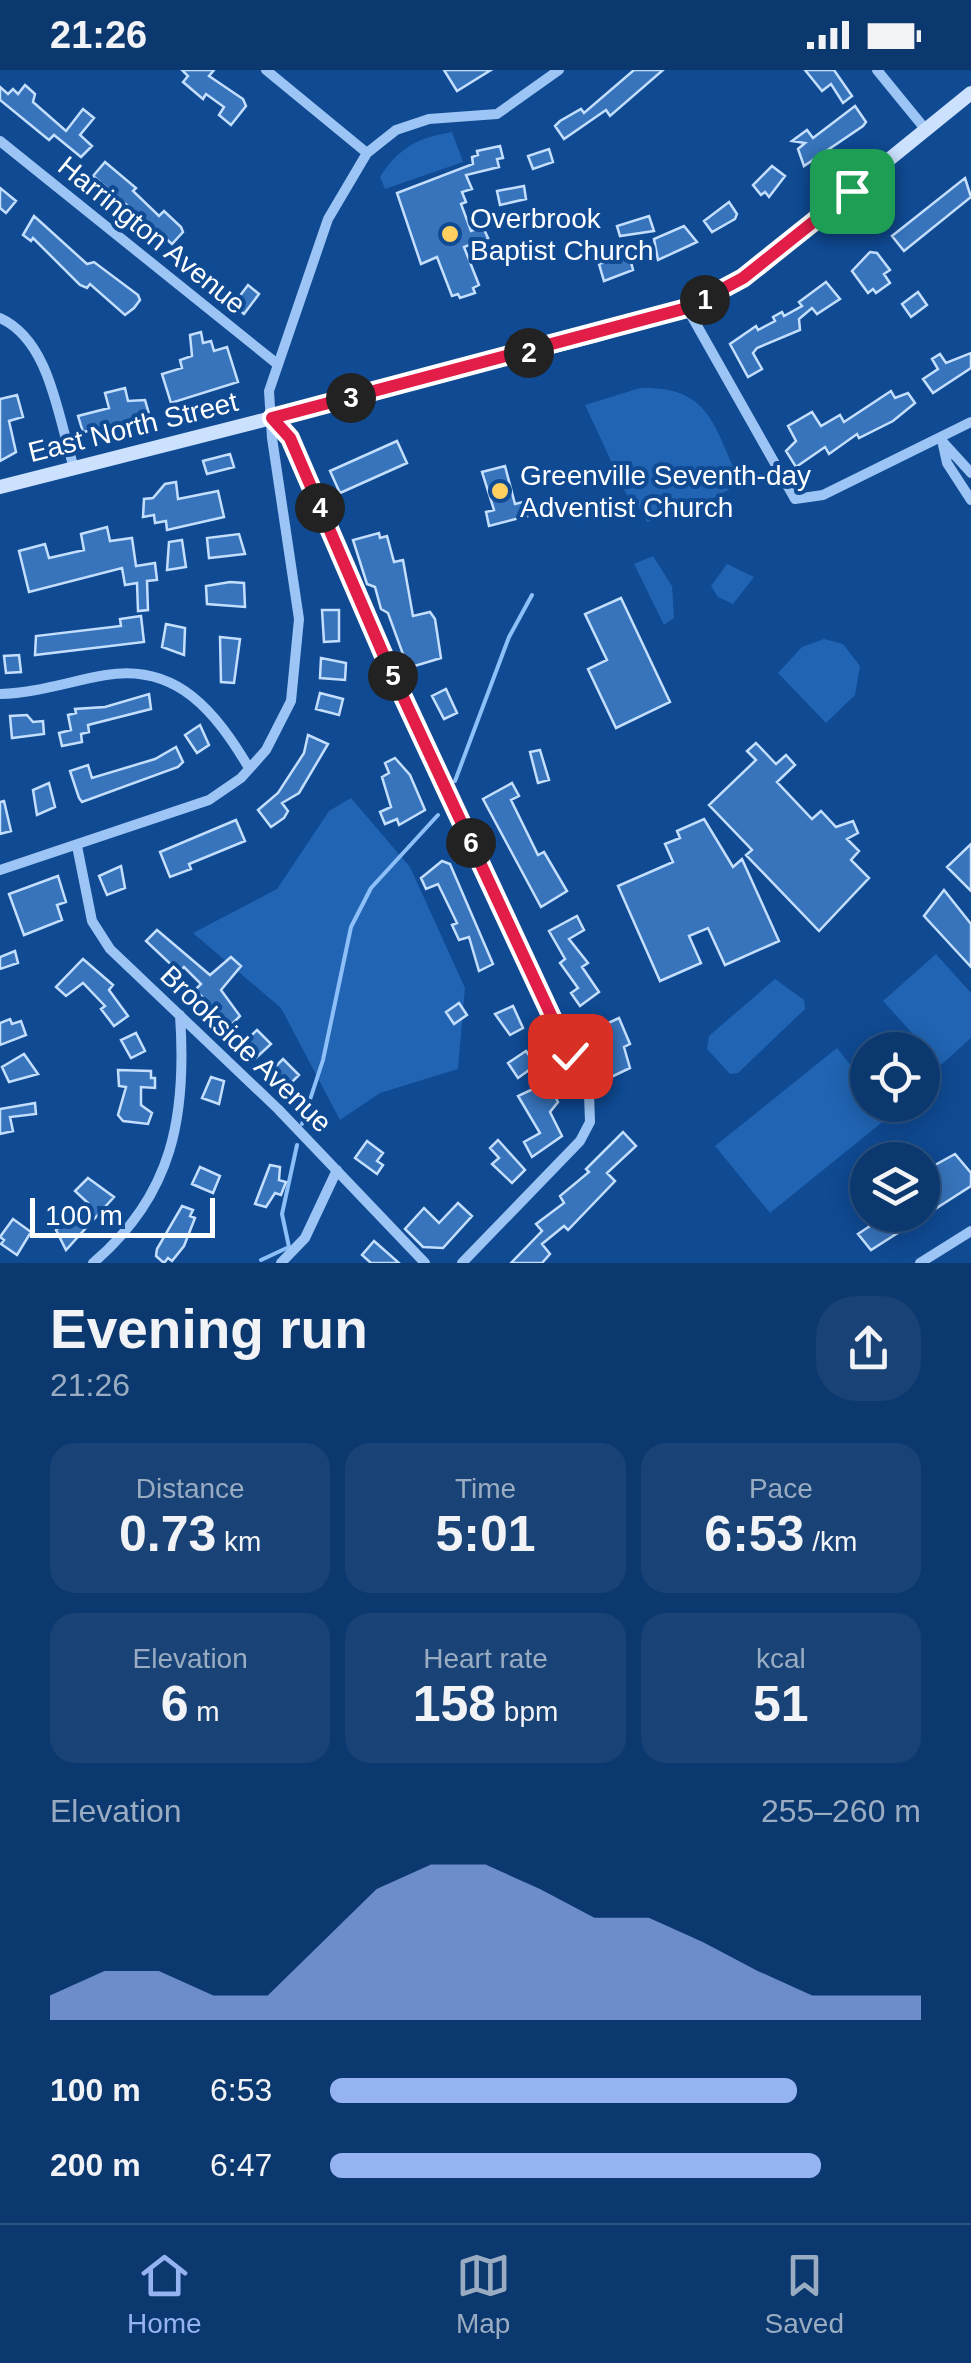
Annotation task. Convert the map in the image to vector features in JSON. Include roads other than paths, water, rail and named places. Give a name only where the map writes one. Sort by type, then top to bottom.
[{"type":"main road","name":"East North Street","points":[[0,487],[687,308],[743,278],[971,92]]},
{"type":"street","points":[[266,70],[367,153]]},
{"type":"street","points":[[0,870],[208,800],[249,768],[281,725],[298,657],[300,619],[269,391],[328,219],[367,153],[412,124],[456,114],[497,114],[559,70]]},
{"type":"street","points":[[877,70],[926,130]]},
{"type":"street","name":"Harrington Avenue","points":[[0,141],[276,364]]},
{"type":"street","points":[[687,308],[794,499],[823,495],[942,440],[971,422]]},
{"type":"street","points":[[0,318],[26,335],[38,355],[74,468]]},
{"type":"street","points":[[272,418],[290,438],[384,656],[589,1094],[590,1122],[580,1141],[462,1263]]},
{"type":"street","points":[[942,440],[971,474]]},
{"type":"street","points":[[942,440],[947,463],[971,500]]},
{"type":"street","points":[[0,694],[122,674],[168,681],[185,687],[214,713],[249,768]]},
{"type":"street","name":"Brookside Avenue","points":[[77,846],[98,934],[337,1170],[425,1263]]},
{"type":"street","points":[[92,1263],[117,1242],[144,1209],[168,1162],[183,1098],[180,1016]]},
{"type":"street","points":[[281,1263],[305,1238],[337,1170]]},
{"type":"street","points":[[920,1263],[971,1231]]},
{"type":"waterway","points":[[455,781],[509,637],[532,595]]},
{"type":"waterway","points":[[302,1124],[323,1060],[351,927],[371,888],[438,815]]},
{"type":"waterway","points":[[261,1260],[289,1247],[282,1214],[297,1145]]},
{"type":"place","name":"Overbrook Baptist Church","points":[[450,234]]},
{"type":"place","name":"Greenville Seventh-day Adventist Church","points":[[500,491]]}]
